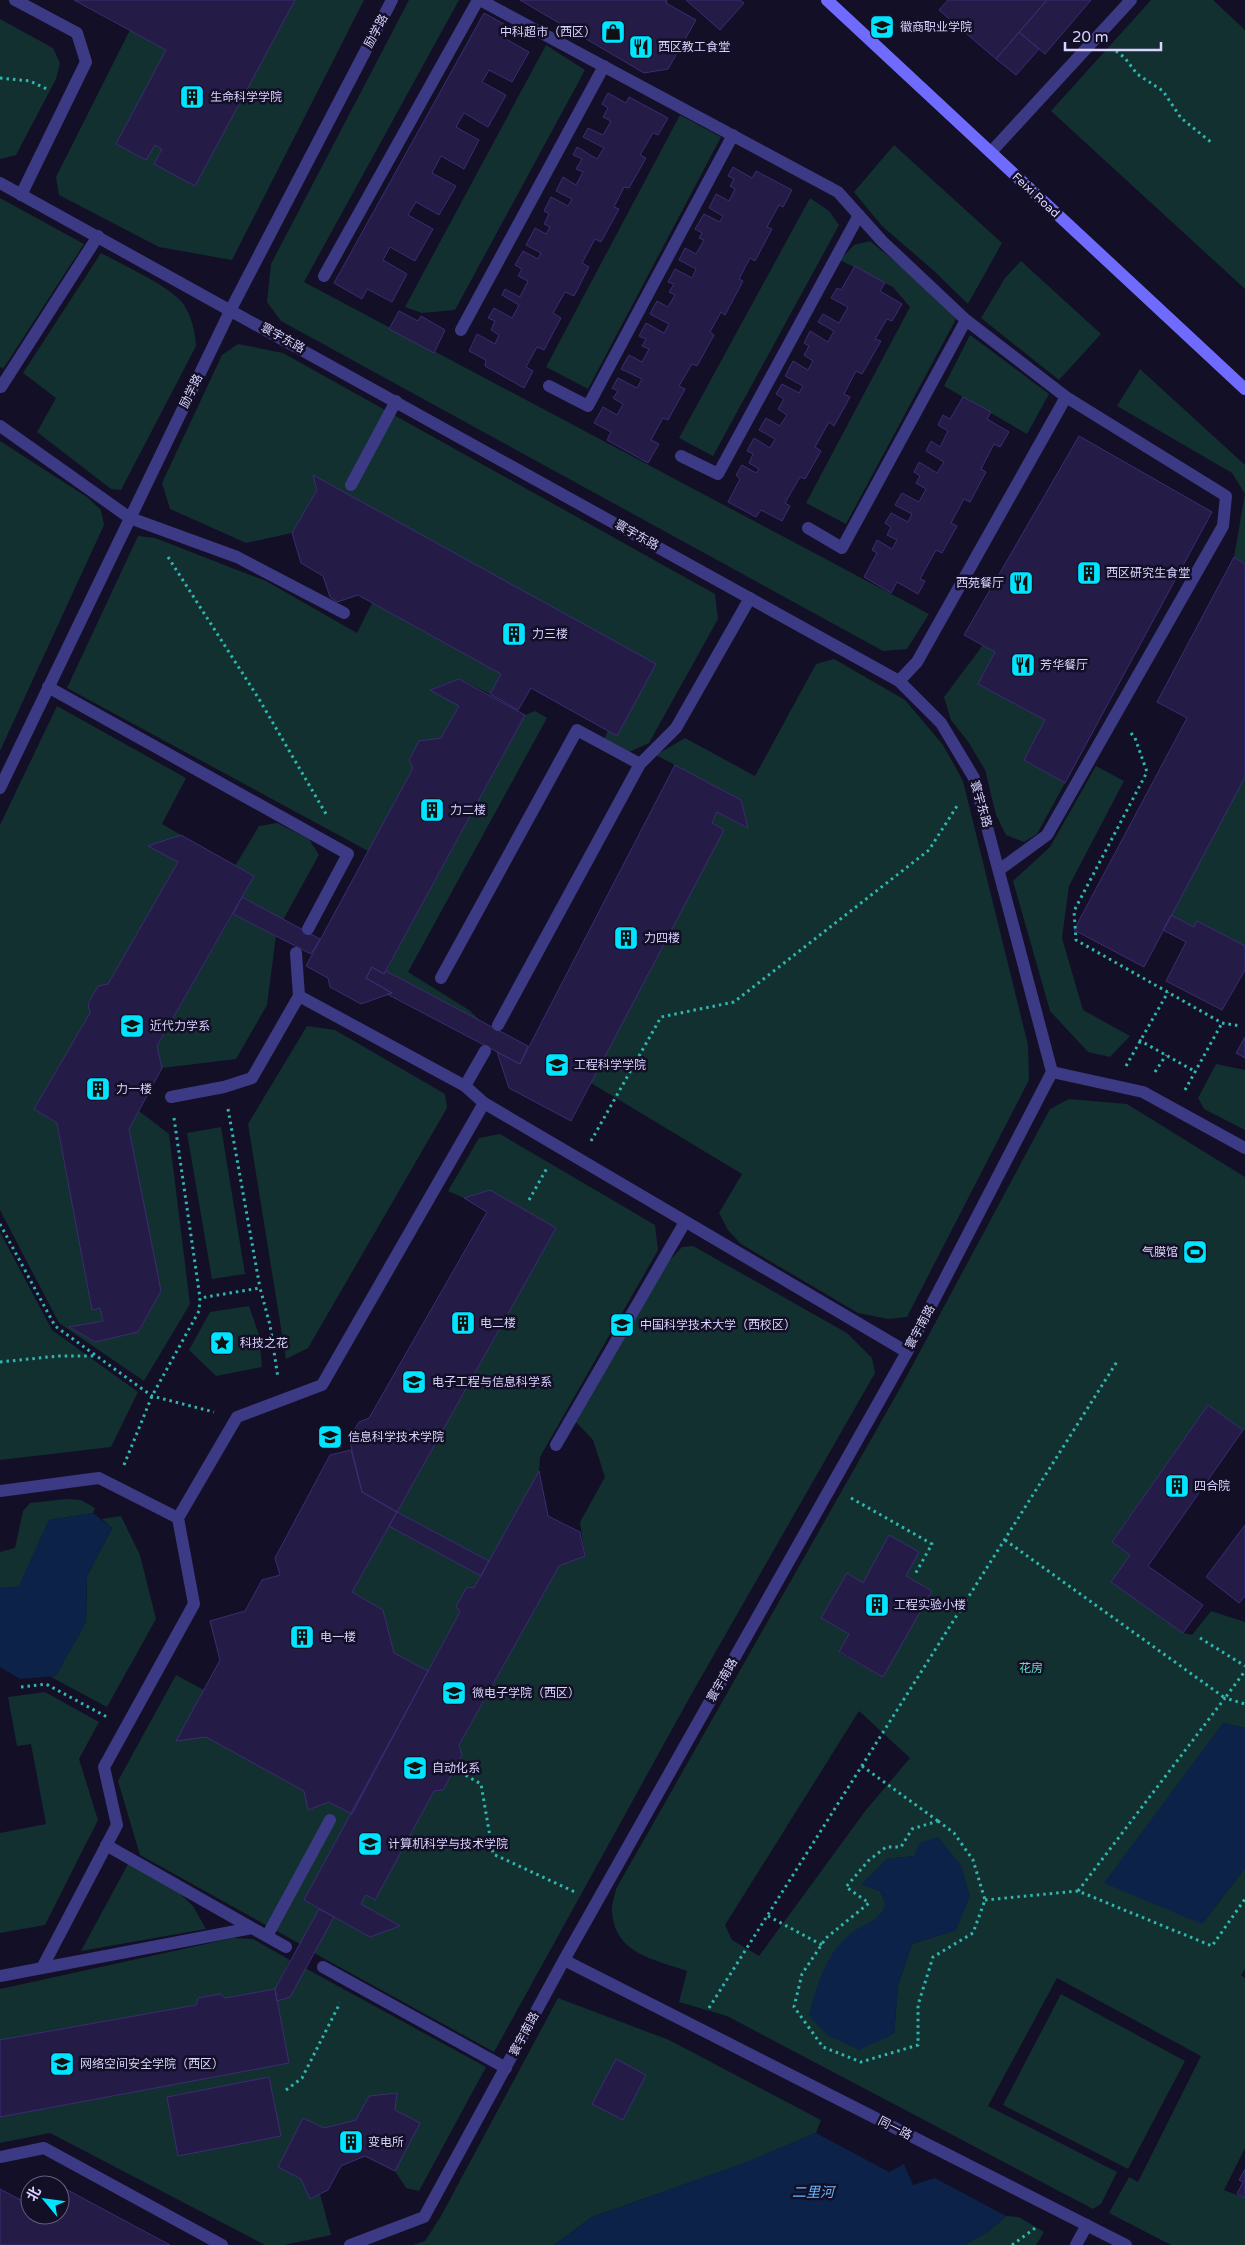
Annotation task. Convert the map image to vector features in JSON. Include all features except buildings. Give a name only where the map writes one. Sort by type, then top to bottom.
[{"type":"main road","name":"Feixi Road","points":[[827,0],[1245,389]]},
{"type":"street","points":[[15,0],[77,33],[86,62],[21,194]]},
{"type":"street","name":"励学路","points":[[0,788],[231,309],[392,0]]},
{"type":"street","points":[[324,276],[479,0],[838,192],[882,241],[966,320],[1066,397],[1226,496],[1223,526],[1047,835],[999,870]]},
{"type":"street","points":[[991,152],[1131,0]]},
{"type":"street","points":[[461,330],[604,66]]},
{"type":"street","points":[[549,386],[588,406],[733,136]]},
{"type":"street","name":"寰宇东路","points":[[0,183],[231,309],[899,681],[940,722],[974,778],[1052,1072]]},
{"type":"street","points":[[681,456],[718,474],[859,215]]},
{"type":"street","points":[[0,388],[98,236]]},
{"type":"street","points":[[808,528],[842,548],[966,320]]},
{"type":"street","points":[[899,681],[917,662],[1066,397]]},
{"type":"street","points":[[351,485],[396,401]]},
{"type":"street","points":[[0,426],[130,518],[237,557],[344,613]]},
{"type":"street","points":[[498,1025],[640,764],[676,728],[750,598]]},
{"type":"street","points":[[48,687],[348,854],[308,929]]},
{"type":"street","points":[[441,978],[577,730],[640,764]]},
{"type":"street","points":[[171,1097],[224,1087],[252,1078],[299,996],[296,953]]},
{"type":"street","points":[[299,996],[466,1086],[484,1103],[907,1352]]},
{"type":"street","points":[[466,1086],[485,1050]]},
{"type":"street","points":[[1052,1072],[1143,1092],[1245,1148]]},
{"type":"street","name":"寰宇南路","points":[[350,2245],[424,2217],[596,1902],[907,1352],[1052,1072]]},
{"type":"street","points":[[42,1968],[117,1825],[104,1768],[194,1604],[178,1518],[237,1417],[322,1385],[484,1103]]},
{"type":"street","points":[[556,1445],[684,1222]]},
{"type":"street","points":[[0,1491],[99,1478],[178,1518]]},
{"type":"street","points":[[267,1936],[330,1820]]},
{"type":"street","points":[[106,1845],[286,1947]]},
{"type":"street","points":[[0,1976],[252,1928]]},
{"type":"street","name":"同一路","points":[[564,1960],[1126,2245]]},
{"type":"street","points":[[323,1967],[506,2068]]},
{"type":"street","points":[[0,2157],[44,2148],[222,2245]]},
{"type":"street","points":[[1076,2245],[1087,2225]]},
{"type":"path","points":[[1098,36],[1125,58],[1137,74],[1163,91],[1181,118],[1212,143]]},
{"type":"path","points":[[0,78],[30,81],[68,100]]},
{"type":"path","points":[[164,552],[192,592],[228,652],[260,699],[328,819]]},
{"type":"path","points":[[1116,716],[1135,738],[1147,772],[1074,911],[1076,940],[1222,1023],[1240,1026]]},
{"type":"path","points":[[580,1160],[661,1017],[734,1002],[928,850],[974,778]]},
{"type":"path","points":[[1116,1086],[1139,1040],[1168,992]]},
{"type":"path","points":[[1174,1110],[1222,1023]]},
{"type":"path","points":[[1139,1040],[1196,1072]]},
{"type":"path","points":[[231,1124],[260,1288],[270,1325],[282,1400]]},
{"type":"path","points":[[116,1487],[152,1396],[200,1311],[200,1298],[179,1146]]},
{"type":"path","points":[[529,1200],[559,1148]]},
{"type":"path","points":[[0,1224],[55,1326],[152,1396],[237,1417]]},
{"type":"path","points":[[200,1298],[260,1288]]},
{"type":"path","points":[[0,1362],[58,1356],[97,1356]]},
{"type":"path","points":[[697,2028],[1118,1360]]},
{"type":"path","points":[[831,1487],[932,1544],[914,1576]]},
{"type":"path","points":[[1004,1540],[1225,1698],[1245,1704]]},
{"type":"path","points":[[1200,1638],[1245,1666]]},
{"type":"path","points":[[1078,1890],[1245,1671]]},
{"type":"path","points":[[21,1687],[46,1684],[125,1727]]},
{"type":"path","points":[[862,1766],[938,1821],[954,1833],[974,1860],[985,1900],[973,1933],[933,1957],[918,2005],[918,2045],[862,2062],[823,2047],[794,2007],[802,1974],[826,1938],[869,1903],[846,1887],[868,1861],[886,1847],[901,1847],[912,1829],[938,1821]]},
{"type":"path","points":[[460,1772],[481,1784],[493,1854],[596,1902]]},
{"type":"path","points":[[985,1900],[1078,1890],[1212,1946],[1245,1899]]},
{"type":"path","points":[[768,1916],[822,1945]]},
{"type":"path","points":[[286,2090],[302,2078],[350,1983]]},
{"type":"path","points":[[1012,2245],[1058,2211]]},
{"type":"green space","points":[[295,0],[364,0],[232,260],[159,247],[59,195],[56,177],[130,30],[166,50],[116,144],[146,160],[155,145],[162,149],[155,164],[195,186]]},
{"type":"green space","points":[[409,0],[459,0],[304,282],[929,614],[907,649],[883,651],[281,321],[267,302],[271,264]]},
{"type":"green space","points":[[1151,0],[1213,0],[1245,30],[1245,289],[1051,111]]},
{"type":"green space","points":[[0,19],[53,48],[60,63],[56,79],[16,155],[0,159]]},
{"type":"green space","points":[[546,45],[585,70],[455,310],[422,313],[405,307]]},
{"type":"green space","points":[[680,115],[721,137],[588,389],[546,367]]},
{"type":"green space","points":[[894,145],[1002,243],[968,304],[933,270],[882,226],[854,192]]},
{"type":"green space","points":[[0,198],[84,244],[3,369],[0,367]]},
{"type":"green space","points":[[810,198],[829,211],[839,225],[713,456],[679,438]]},
{"type":"green space","points":[[870,241],[925,286],[956,319],[846,524],[806,503],[910,307],[893,287],[840,260],[854,245]]},
{"type":"green space","points":[[101,253],[159,284],[178,298],[187,310],[191,320],[196,346],[121,490],[111,489],[37,432],[56,398],[23,373]]},
{"type":"green space","points":[[1021,261],[1101,334],[1059,380],[981,318],[1005,278]]},
{"type":"green space","points":[[970,335],[1049,394],[1027,434],[944,386]]},
{"type":"green space","points":[[238,344],[283,353],[715,594],[718,619],[649,743],[629,752],[601,747],[608,730],[617,735],[656,664],[313,476],[317,490],[292,533],[246,543],[170,509],[162,483],[222,355]]},
{"type":"green space","points":[[1140,369],[1245,465],[1245,494],[1232,473],[1117,406]]},
{"type":"green space","points":[[0,441],[87,497],[101,510],[104,525],[0,751]]},
{"type":"green space","points":[[1245,494],[1245,564],[1234,557]]},
{"type":"green space","points":[[138,536],[155,538],[266,581],[357,633],[372,603],[501,674],[490,694],[459,679],[431,689],[459,706],[441,738],[419,741],[409,759],[413,768],[368,851],[67,688]]},
{"type":"green space","points":[[983,645],[995,652],[978,684],[1045,720],[1024,760],[1065,783],[1037,834],[1024,842],[1006,835],[996,815],[985,770],[969,743],[951,720],[944,697]]},
{"type":"green space","points":[[834,659],[905,700],[943,745],[963,781],[1028,1045],[1029,1080],[907,1317],[888,1319],[858,1313],[741,1244],[728,1230],[719,1213],[742,1174],[591,1083],[724,830],[712,823],[717,812],[748,828],[741,800],[656,755],[685,738],[755,776],[816,664]]},
{"type":"green space","points":[[57,706],[186,778],[162,824],[181,835],[149,846],[178,862],[108,984],[98,986],[88,1004],[90,1013],[34,1109],[57,1123],[92,1310],[100,1308],[103,1321],[70,1327],[95,1342],[138,1332],[161,1291],[129,1129],[139,1111],[169,1134],[190,1304],[144,1381],[59,1323],[0,1210],[0,825]]},
{"type":"green space","points":[[535,711],[547,718],[408,972],[469,1010],[483,1023],[386,971],[525,715]]},
{"type":"green space","points":[[1096,766],[1124,781],[1069,886],[1062,938],[1083,1010],[1130,1036],[1110,1057],[1088,1052],[1050,1011],[1013,881],[1050,847]]},
{"type":"green space","points":[[1245,777],[1245,946],[1197,921],[1194,927],[1171,915]]},
{"type":"green space","points":[[277,823],[309,839],[319,855],[283,920],[242,897],[254,876],[235,866],[259,826]]},
{"type":"green space","points":[[233,914],[276,936],[267,1005],[236,1059],[162,1068],[157,1046]]},
{"type":"green space","points":[[307,1026],[335,1030],[445,1094],[447,1108],[308,1348],[286,1359],[248,1124]]},
{"type":"green space","points":[[1216,1064],[1245,1070],[1245,1130],[1204,1109],[1198,1098]]},
{"type":"green space","name":"花房","points":[[1069,1099],[1127,1104],[1245,1177],[1245,1431],[1208,1405],[1112,1542],[1130,1555],[1111,1582],[1183,1633],[1192,1635],[1211,1611],[1245,1622],[1245,1728],[1223,1723],[1202,1924],[1245,1868],[1245,1969],[1241,1975],[1245,1978],[1245,2148],[1224,2190],[1245,2198],[1245,2245],[1171,2245],[1109,2213],[1129,2177],[1138,2182],[1201,2056],[1057,1978],[988,2106],[1117,2172],[1101,2204],[1093,2209],[727,2016],[679,2002],[687,1971],[638,1953],[628,1946],[620,1937],[612,1912],[616,1889],[903,1383],[1050,1109]],"holes":[[[890,1536],[919,1552],[906,1576],[932,1591],[881,1676],[839,1653],[849,1634],[821,1618],[847,1573],[863,1583]],[[859,1711],[910,1758],[866,1810],[759,1956],[732,1940],[725,1925]],[[914,1856],[956,1930],[912,1944],[898,1986],[894,2034],[849,1935],[881,1916],[886,1904],[880,1891],[862,1884],[887,1859]]]},
{"type":"green space","points":[[221,1127],[245,1274],[212,1279],[187,1133]]},
{"type":"green space","points":[[500,1134],[655,1225],[658,1250],[540,1457],[539,1471],[489,1561],[397,1512],[556,1228],[490,1191],[464,1198],[448,1191],[479,1138]]},
{"type":"green space","points":[[0,1232],[52,1330],[138,1392],[111,1447],[0,1460]]},
{"type":"green space","points":[[693,1246],[847,1333],[872,1358],[875,1373],[691,1695],[494,2052],[314,1953],[334,1917],[370,1937],[400,1926],[361,1904],[366,1895],[375,1900],[434,1791],[443,1790],[462,1755],[459,1745],[559,1566],[585,1556],[580,1522],[605,1477],[593,1440],[576,1422],[667,1263],[682,1247]]},
{"type":"green space","points":[[249,1306],[259,1335],[262,1367],[216,1376],[189,1350],[210,1312]]},
{"type":"green space","points":[[66,1499],[81,1500],[95,1508],[93,1513],[49,1520],[19,1587],[0,1588],[0,1552],[15,1548],[23,1511],[30,1503]]},
{"type":"green space","points":[[121,1516],[140,1555],[156,1619],[107,1707],[51,1677],[56,1675],[86,1622],[87,1576],[112,1528],[102,1519]]},
{"type":"green space","points":[[389,1526],[481,1576],[474,1588],[467,1587],[456,1606],[460,1612],[428,1671],[394,1653],[383,1610],[352,1592]]},
{"type":"green space","points":[[176,1675],[204,1690],[206,1737],[352,1814],[304,1900],[319,1909],[300,1944],[140,1855],[118,1781]]},
{"type":"green space","points":[[45,1692],[99,1722],[79,1759],[98,1820],[45,1925],[0,1933],[0,1833],[46,1824],[31,1744],[17,1746],[8,1697]]},
{"type":"green space","points":[[128,1864],[175,1889],[193,1906],[206,1929],[81,1951]]},
{"type":"green space","points":[[233,1938],[253,1939],[290,1960],[275,1989],[225,1998],[220,1994],[198,1998],[196,2005],[0,2040],[0,1989]]},
{"type":"green space","points":[[305,1968],[486,2067],[419,2191],[406,2188],[395,2171],[365,2156],[341,2166],[328,2190],[320,2194],[331,2235],[284,2245],[265,2245],[50,2133],[0,2143],[0,2117],[288,2063],[277,2001],[290,1997]]},
{"type":"green space","points":[[1061,1994],[1185,2061],[1128,2169],[1003,2105]]},
{"type":"green space","points":[[558,1998],[669,2040],[821,2120],[816,2133],[745,2163],[592,2217],[554,2245],[413,2245],[425,2241],[441,2216]]},
{"type":"green space","points":[[1006,2216],[1019,2217],[1044,2232],[1036,2245],[964,2245],[988,2232]]},
{"type":"water","points":[[93,1513],[112,1528],[87,1576],[86,1622],[56,1676],[20,1679],[0,1667],[0,1588],[19,1586],[49,1520]]},
{"type":"water","points":[[1223,1723],[1245,1728],[1245,1868],[1202,1924],[1104,1883]]},
{"type":"water","points":[[938,1837],[961,1865],[970,1896],[956,1930],[912,1944],[898,1986],[894,2034],[859,2050],[827,2035],[809,2016],[818,1983],[827,1962],[840,1944],[854,1931],[874,1920],[886,1904],[880,1891],[862,1884],[887,1859],[914,1856],[920,1843]]},
{"type":"water","name":"二里河","points":[[816,2133],[889,2172],[904,2164],[913,2185],[935,2178],[1006,2216],[988,2232],[964,2245],[554,2245],[592,2217],[744,2163]]},
{"type":"place","name":"徽商职业学院","points":[[882,27]]},
{"type":"place","name":"中科超市（西区）","points":[[613,32]]},
{"type":"place","name":"西区教工食堂","points":[[641,47]]},
{"type":"place","name":"生命科学学院","points":[[192,97]]},
{"type":"place","name":"西区研究生食堂","points":[[1089,573]]},
{"type":"place","name":"西苑餐厅","points":[[1021,583]]},
{"type":"place","name":"力三楼","points":[[514,634]]},
{"type":"place","name":"芳华餐厅","points":[[1023,665]]},
{"type":"place","name":"力二楼","points":[[432,810]]},
{"type":"place","name":"力四楼","points":[[626,938]]},
{"type":"place","name":"近代力学系","points":[[132,1026]]},
{"type":"place","name":"工程科学学院","points":[[557,1065]]},
{"type":"place","name":"力一楼","points":[[98,1089]]},
{"type":"place","name":"气膜馆","points":[[1195,1252]]},
{"type":"place","name":"电二楼","points":[[463,1323]]},
{"type":"place","name":"中国科学技术大学（西校区）","points":[[622,1325]]},
{"type":"place","name":"科技之花","points":[[222,1343]]},
{"type":"place","name":"电子工程与信息科学系","points":[[414,1382]]},
{"type":"place","name":"信息科学技术学院","points":[[330,1437]]},
{"type":"place","name":"四合院","points":[[1177,1486]]},
{"type":"place","name":"工程实验小楼","points":[[877,1605]]},
{"type":"place","name":"电一楼","points":[[302,1637]]},
{"type":"place","name":"微电子学院（西区）","points":[[454,1693]]},
{"type":"place","name":"自动化系","points":[[415,1768]]},
{"type":"place","name":"计算机科学与技术学院","points":[[370,1844]]},
{"type":"place","name":"网络空间安全学院（西区）","points":[[62,2064]]},
{"type":"place","name":"变电所","points":[[351,2142]]}]
